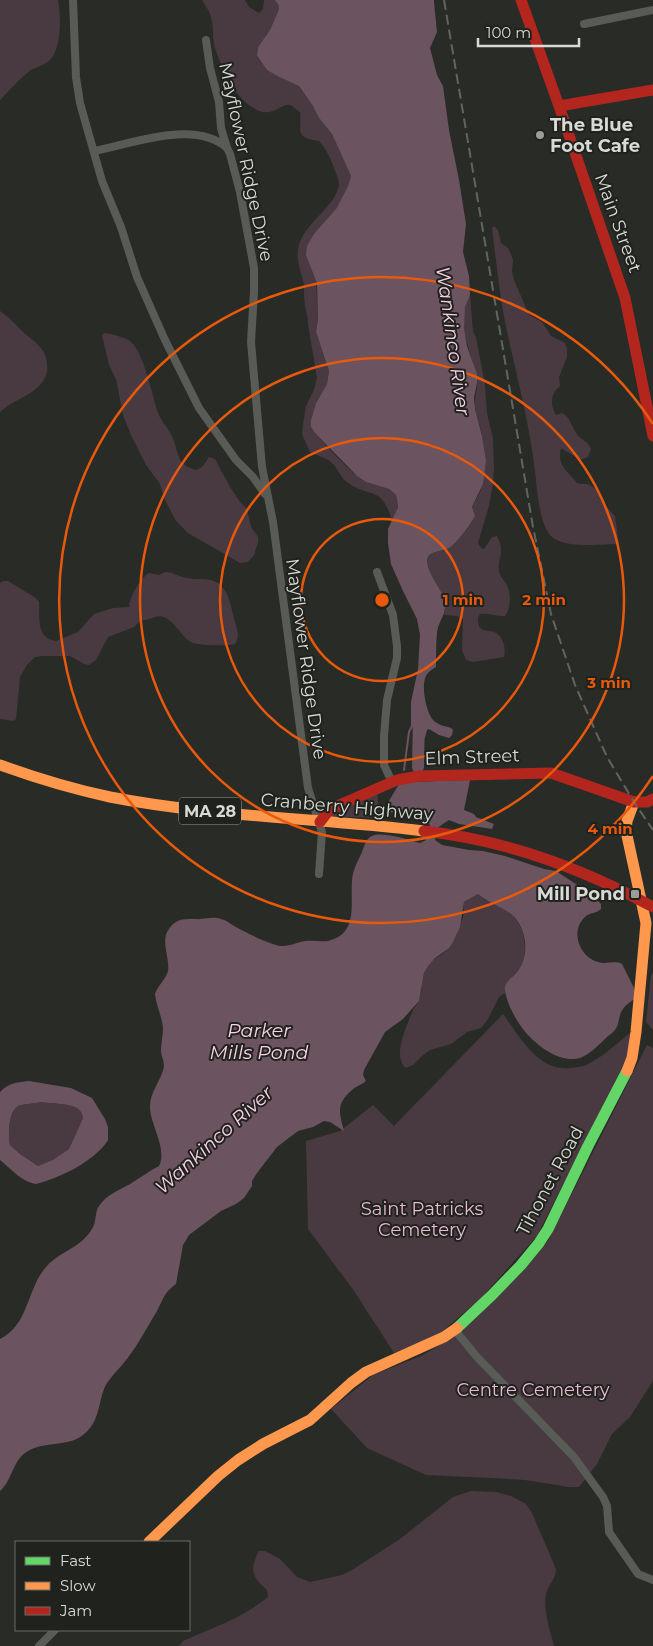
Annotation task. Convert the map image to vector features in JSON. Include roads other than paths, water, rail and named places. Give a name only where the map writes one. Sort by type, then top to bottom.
[{"type":"main road","name":"Main Street","points":[[520,0],[559,106],[625,298],[653,436]]},
{"type":"main road","points":[[559,106],[653,90]]},
{"type":"main road","name":"Cranberry Highway","points":[[0,765],[78,790],[123,799],[198,810],[426,832],[468,838],[520,850],[581,871],[653,907]]},
{"type":"main road","name":"Elm Street","points":[[320,822],[330,809],[392,782],[419,776],[551,774],[583,783],[634,802],[653,800]]},
{"type":"main road","points":[[634,802],[653,791]]},
{"type":"main road","name":"Tihonet Road","points":[[150,1541],[218,1476],[238,1460],[263,1444],[310,1420],[366,1372],[444,1337],[492,1295],[539,1243],[548,1229],[588,1146],[627,1072],[632,1058],[646,923],[626,831],[634,802]]},
{"type":"street","name":"Mayflower Ridge Drive","points":[[73,0],[76,86],[102,181],[121,228],[137,277],[199,408],[268,499]]},
{"type":"street","points":[[584,24],[653,10]]},
{"type":"street","name":"Mayflower Ridge Drive","points":[[206,40],[210,68],[219,102],[221,128],[240,192],[254,268],[251,348],[262,467],[273,522],[308,788],[322,832],[319,874]]},
{"type":"street","points":[[94,151],[153,137],[172,135],[206,137],[219,142],[227,148]]},
{"type":"street","points":[[377,572],[393,615],[397,646],[397,658],[387,700],[384,736],[384,765],[392,782]]},
{"type":"street","points":[[454,1329],[477,1357],[574,1457],[603,1497],[607,1506],[609,1532],[638,1574],[653,1580]]},
{"type":"street","points":[[39,1646],[54,1631]]},
{"type":"water","points":[[275,0],[434,0],[437,32],[430,48],[437,75],[443,86],[466,224],[463,252],[469,276],[470,295],[465,307],[464,328],[467,346],[477,374],[474,398],[475,409],[486,461],[483,484],[472,507],[475,516],[452,546],[432,553],[428,557],[427,562],[444,599],[445,609],[437,632],[436,667],[428,673],[425,679],[424,691],[430,716],[439,724],[453,730],[449,738],[429,729],[425,738],[422,739],[418,727],[411,727],[411,702],[418,669],[420,635],[417,619],[391,564],[388,529],[398,507],[397,498],[389,489],[366,482],[357,476],[311,427],[316,403],[327,384],[329,371],[316,332],[318,319],[317,283],[306,255],[307,246],[314,234],[336,209],[351,176],[332,134],[319,118],[299,86],[267,70],[257,56],[258,47],[270,30],[279,9]]},
{"type":"water","name":"Parker Mills Pond","points":[[470,780],[464,810],[494,824],[492,829],[459,824],[449,820],[437,828],[435,840],[442,845],[505,856],[556,871],[591,894],[601,904],[601,909],[586,916],[580,924],[578,937],[582,950],[592,959],[601,963],[616,962],[622,964],[636,992],[637,996],[621,1011],[617,1028],[594,1049],[580,1058],[567,1059],[560,1057],[537,1043],[523,1030],[508,1002],[505,990],[507,982],[520,968],[524,959],[525,941],[520,926],[511,914],[478,894],[464,902],[460,927],[452,944],[435,958],[424,973],[419,1001],[403,1019],[385,1032],[364,1070],[363,1075],[366,1081],[343,1100],[340,1113],[344,1131],[330,1122],[324,1121],[313,1127],[298,1131],[277,1147],[257,1173],[252,1181],[252,1186],[244,1198],[221,1211],[189,1235],[183,1245],[176,1284],[164,1296],[141,1339],[107,1383],[102,1394],[99,1409],[90,1428],[83,1435],[68,1442],[44,1445],[28,1451],[19,1459],[0,1491],[0,1339],[10,1333],[17,1325],[35,1285],[46,1267],[54,1259],[79,1244],[89,1234],[94,1224],[97,1209],[102,1202],[113,1193],[159,1166],[161,1159],[160,1144],[150,1113],[150,1106],[152,1095],[164,1066],[161,1051],[163,1028],[155,994],[168,971],[165,944],[166,933],[174,923],[180,920],[217,918],[279,946],[305,941],[328,941],[338,937],[345,932],[349,925],[352,908],[353,876],[368,839],[372,836],[382,835],[396,836],[420,843],[426,840],[430,825],[422,817],[383,811],[399,784],[407,782]]},
{"type":"water","points":[[29,1081],[71,1088],[92,1098],[108,1127],[108,1140],[95,1155],[76,1168],[56,1178],[36,1184],[21,1178],[0,1160],[0,1092],[10,1085]],"holes":[[[42,1102],[73,1106],[78,1109],[83,1118],[69,1149],[53,1160],[38,1166],[10,1145],[9,1136],[12,1113],[15,1109],[24,1104]]]},
{"type":"waterway","name":"Wankinco River","points":[[418,767],[419,714]]},
{"type":"waterway","points":[[404,770],[409,732],[412,726]]},
{"type":"railway","points":[[444,0],[533,527],[551,614],[575,685],[607,757],[653,830]]},
{"type":"place","name":"The Blue Foot Cafe","points":[[540,135]]},
{"type":"place","name":"Mill Pond","points":[[635,894]]},
{"type":"park label","name":"Saint Patricks Cemetery","points":[[422,1219]]},
{"type":"park label","name":"Centre Cemetery","points":[[533,1390]]}]
